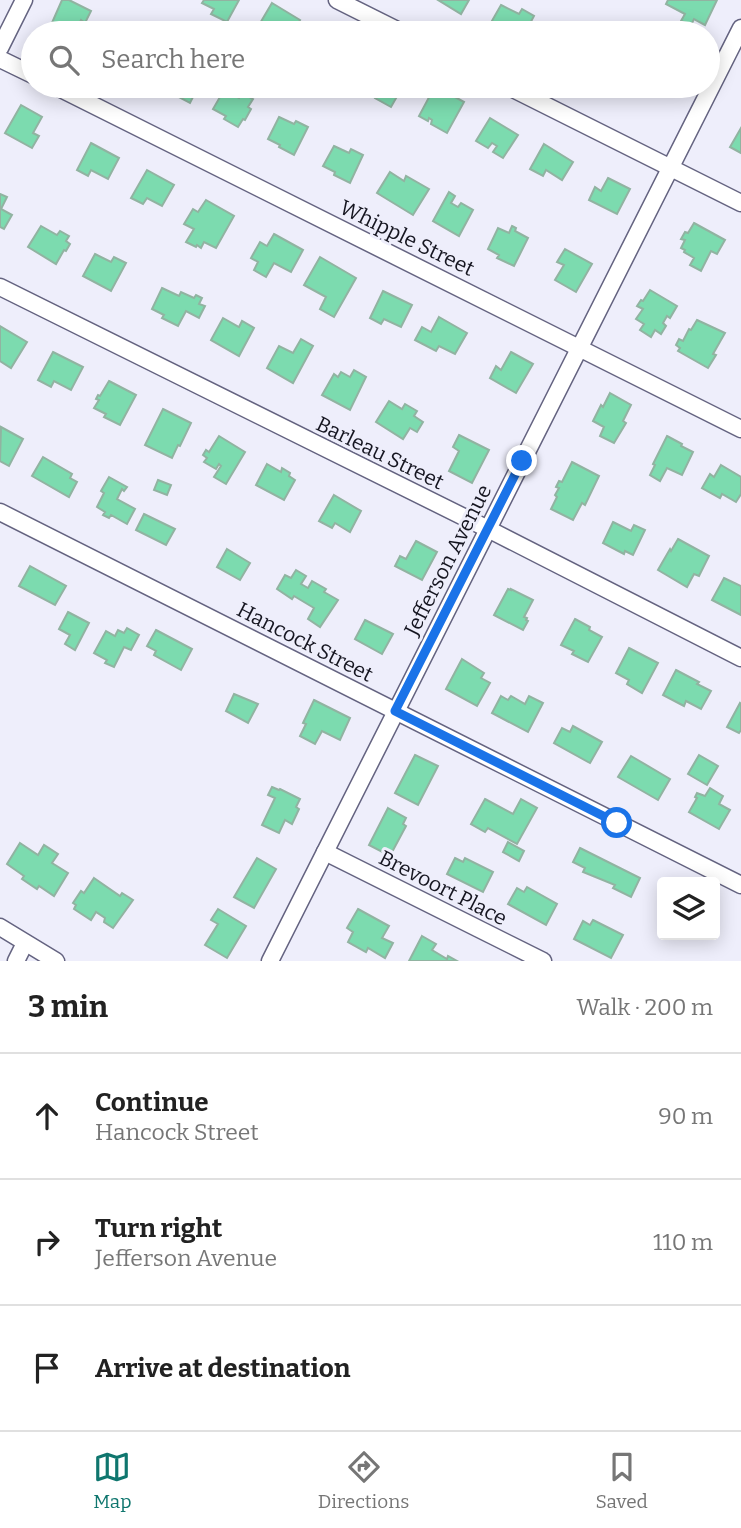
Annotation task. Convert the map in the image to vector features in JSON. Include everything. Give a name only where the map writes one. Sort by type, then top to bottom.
[{"type":"street","points":[[0,48],[24,0]]},
{"type":"street","points":[[337,0],[379,21]]},
{"type":"street","name":"Jefferson Avenue","points":[[720,69],[741,28]]},
{"type":"street","points":[[0,58],[21,69]]},
{"type":"street","name":"Whipple Street","points":[[79,98],[741,429]]},
{"type":"street","points":[[532,98],[741,203]]},
{"type":"street","name":"Jefferson Avenue","points":[[270,961],[705,98]]},
{"type":"street","name":"Barleau Street","points":[[0,287],[741,658]]},
{"type":"street","name":"Hancock Street","points":[[0,512],[741,885]]},
{"type":"street","name":"Brevoort Place","points":[[325,852],[543,961]]},
{"type":"street","points":[[0,927],[56,961]]},
{"type":"street","points":[[16,961],[25,943]]},
{"type":"building","points":[[62,0],[69,0],[91,11],[86,21],[53,21]]},
{"type":"building","points":[[204,0],[239,0],[228,21],[211,14],[214,9],[202,3]]},
{"type":"building","points":[[438,0],[469,0],[461,14]]},
{"type":"building","points":[[668,0],[717,0],[707,21],[681,21],[685,14],[666,4]]},
{"type":"building","points":[[272,3],[300,20],[299,21],[261,21]]},
{"type":"building","points":[[501,5],[519,14],[522,9],[534,16],[531,21],[492,21]]},
{"type":"building","points":[[219,98],[253,99],[248,107],[251,109],[238,127],[213,109]]},
{"type":"building","points":[[375,98],[396,98],[391,107]]},
{"type":"building","points":[[429,98],[457,98],[464,102],[447,133],[431,124],[432,120],[429,118],[428,121],[419,116]]},
{"type":"building","points":[[21,105],[42,117],[33,133],[39,136],[32,148],[5,133]]},
{"type":"building","points":[[279,117],[308,127],[294,155],[268,139]]},
{"type":"building","points":[[490,118],[518,135],[503,158],[493,152],[497,146],[492,143],[488,148],[476,141]]},
{"type":"building","points":[[741,128],[741,153],[730,147]]},
{"type":"building","points":[[91,143],[119,158],[108,179],[91,170],[88,176],[77,170]]},
{"type":"building","points":[[544,144],[573,162],[562,180],[546,170],[543,176],[530,169]]},
{"type":"building","points":[[334,146],[349,153],[351,149],[363,155],[350,183],[323,166]]},
{"type":"building","points":[[147,170],[174,185],[162,206],[147,198],[143,204],[131,198]]},
{"type":"building","points":[[390,172],[404,181],[406,176],[429,189],[413,215],[377,193]]},
{"type":"building","points":[[608,178],[630,189],[617,214],[589,200],[595,187],[601,191]]},
{"type":"building","points":[[449,192],[455,196],[451,203],[458,207],[461,203],[473,210],[459,236],[433,221]]},
{"type":"building","points":[[0,194],[7,197],[1,209],[12,215],[4,229],[0,227]]},
{"type":"building","points":[[206,200],[234,216],[216,248],[204,242],[201,248],[186,242],[194,229],[184,224],[193,209],[198,212]]},
{"type":"building","points":[[694,223],[725,240],[717,254],[711,251],[701,271],[690,265],[694,258],[681,248],[685,240],[681,239]]},
{"type":"building","points":[[41,226],[57,235],[60,231],[69,236],[66,241],[70,244],[56,264],[28,247]]},
{"type":"building","points":[[512,226],[516,228],[515,231],[528,238],[514,266],[497,258],[499,255],[488,249],[498,228],[509,233]]},
{"type":"building","points":[[274,234],[303,250],[291,272],[274,263],[266,277],[254,270],[258,262],[251,258],[260,242],[267,246]]},
{"type":"building","points":[[565,249],[592,264],[576,292],[555,280],[564,265],[557,262]]},
{"type":"building","points":[[95,254],[111,262],[114,257],[126,263],[111,291],[83,276]]},
{"type":"building","points":[[320,257],[356,278],[334,317],[320,309],[326,297],[304,285]]},
{"type":"building","points":[[162,288],[179,296],[181,292],[194,298],[196,295],[202,298],[199,304],[205,306],[199,318],[186,311],[178,326],[162,318],[164,315],[152,309]]},
{"type":"building","points":[[650,290],[677,306],[670,318],[667,316],[663,323],[666,326],[661,334],[655,330],[651,337],[640,330],[644,324],[636,319],[643,309],[637,306]]},
{"type":"building","points":[[383,291],[412,305],[401,327],[384,319],[381,324],[370,318]]},
{"type":"building","points":[[439,317],[467,333],[455,354],[439,346],[436,351],[415,340],[422,327],[431,332]]},
{"type":"building","points":[[223,318],[239,327],[242,321],[254,328],[239,356],[211,340]]},
{"type":"building","points":[[697,320],[725,333],[708,368],[678,351],[680,348],[676,345],[679,339],[683,341]]},
{"type":"building","points":[[0,326],[27,342],[11,368],[0,361]]},
{"type":"building","points":[[301,339],[313,346],[293,383],[267,368],[279,346],[293,353]]},
{"type":"building","points":[[53,352],[83,367],[71,390],[54,381],[51,387],[38,380]]},
{"type":"building","points":[[511,352],[533,364],[516,393],[490,378],[496,366],[501,370]]},
{"type":"building","points":[[354,370],[366,377],[350,410],[322,395],[334,374],[338,377],[341,372],[350,377]]},
{"type":"building","points":[[109,381],[136,395],[120,425],[94,408],[99,400],[96,399],[98,395],[100,396]]},
{"type":"building","points":[[610,393],[631,405],[623,421],[626,423],[614,443],[600,436],[604,427],[593,421]]},
{"type":"building","points":[[389,401],[402,409],[405,404],[417,411],[414,416],[423,422],[417,432],[410,428],[403,439],[376,422]]},
{"type":"building","points":[[163,409],[191,423],[172,458],[145,445]]},
{"type":"building","points":[[1,427],[23,439],[9,466],[0,461]]},
{"type":"building","points":[[459,435],[489,450],[472,483],[449,471],[459,451],[453,447]]},
{"type":"building","points":[[219,436],[245,452],[226,484],[214,477],[221,466],[219,464],[216,469],[204,462],[207,458],[203,455],[206,450],[209,452]]},
{"type":"building","points":[[667,436],[693,452],[682,475],[667,468],[660,481],[650,475]]},
{"type":"building","points":[[43,457],[72,474],[70,478],[77,482],[69,497],[32,476]]},
{"type":"building","points":[[572,462],[599,476],[585,505],[582,503],[573,520],[551,509],[557,497],[555,495],[559,488],[556,487],[559,481],[562,482]]},
{"type":"building","points":[[267,464],[281,472],[282,468],[295,480],[284,500],[256,485]]},
{"type":"building","points":[[721,465],[741,477],[741,494],[736,502],[722,494],[720,498],[702,488],[710,474],[714,477]]},
{"type":"building","points":[[109,477],[127,487],[124,491],[122,489],[117,499],[135,509],[127,524],[111,515],[109,518],[103,515],[105,512],[97,507],[104,493],[101,491]]},
{"type":"building","points":[[158,480],[171,485],[167,495],[154,490]]},
{"type":"building","points":[[334,495],[361,511],[350,532],[335,523],[332,528],[319,521]]},
{"type":"building","points":[[144,514],[175,529],[166,545],[136,530]]},
{"type":"building","points":[[613,522],[631,531],[634,525],[645,530],[633,555],[625,551],[624,554],[603,543]]},
{"type":"building","points":[[678,539],[709,556],[699,576],[694,574],[687,587],[658,570]]},
{"type":"building","points":[[416,541],[437,552],[422,580],[395,566],[400,556],[406,559]]},
{"type":"building","points":[[227,549],[250,563],[240,580],[217,567]]},
{"type":"building","points":[[30,566],[66,586],[55,605],[19,586]]},
{"type":"building","points":[[296,570],[306,576],[301,584],[308,588],[312,581],[338,600],[320,627],[308,619],[314,608],[277,589],[285,575],[291,578]]},
{"type":"building","points":[[724,578],[741,586],[741,615],[712,600]]},
{"type":"building","points":[[508,589],[533,600],[524,617],[528,621],[523,630],[494,615]]},
{"type":"building","points":[[68,612],[89,623],[75,650],[65,644],[70,635],[59,629]]},
{"type":"building","points":[[575,619],[602,637],[588,662],[561,645]]},
{"type":"building","points":[[365,620],[393,634],[382,654],[355,639]]},
{"type":"building","points":[[127,628],[139,635],[131,650],[124,647],[114,667],[94,653],[106,631],[115,636],[118,630],[124,633]]},
{"type":"building","points":[[156,630],[192,649],[181,670],[154,655],[156,651],[147,646]]},
{"type":"building","points":[[629,648],[658,663],[642,693],[627,684],[629,680],[616,673]]},
{"type":"building","points":[[462,659],[484,673],[481,678],[490,683],[477,706],[446,689]]},
{"type":"building","points":[[676,670],[711,691],[701,709],[686,701],[684,706],[663,695]]},
{"type":"building","points":[[234,694],[258,704],[248,723],[226,711]]},
{"type":"building","points":[[501,696],[508,700],[511,696],[525,704],[529,696],[543,703],[528,732],[492,713]]},
{"type":"building","points":[[314,700],[350,718],[340,740],[322,731],[315,744],[300,736]]},
{"type":"building","points":[[740,703],[741,730],[739,733],[727,727]]},
{"type":"building","points":[[573,726],[602,742],[590,763],[554,743],[562,728],[570,732]]},
{"type":"building","points":[[415,755],[438,766],[418,805],[395,793]]},
{"type":"building","points":[[699,755],[718,766],[707,785],[688,774]]},
{"type":"building","points":[[631,756],[670,779],[658,800],[618,777]]},
{"type":"building","points":[[272,787],[300,799],[292,824],[285,820],[279,833],[262,825],[275,798],[268,795]]},
{"type":"building","points":[[710,788],[723,796],[719,804],[730,810],[719,829],[689,812],[697,793],[705,796]]},
{"type":"building","points":[[485,799],[513,814],[521,799],[537,808],[517,844],[488,828],[485,832],[471,824]]},
{"type":"building","points":[[388,808],[406,818],[403,824],[406,826],[390,856],[369,845]]},
{"type":"building","points":[[508,842],[524,851],[519,861],[503,852]]},
{"type":"building","points":[[20,843],[38,855],[44,845],[58,854],[52,863],[68,873],[54,896],[22,879],[24,876],[7,864]]},
{"type":"building","points":[[580,848],[640,878],[631,897],[613,888],[615,885],[583,872],[585,868],[573,862]]},
{"type":"building","points":[[257,858],[276,869],[254,908],[234,897]]},
{"type":"building","points":[[455,858],[463,862],[465,858],[493,872],[483,892],[447,874]]},
{"type":"building","points":[[94,878],[120,896],[122,893],[133,900],[113,928],[96,912],[91,920],[74,909],[76,905],[73,903]]},
{"type":"building","points":[[527,887],[557,904],[546,925],[508,904],[517,888],[524,892]]},
{"type":"building","points":[[218,909],[246,926],[227,958],[205,945],[218,924],[211,920]]},
{"type":"building","points":[[358,909],[389,926],[382,938],[393,943],[385,958],[368,948],[366,952],[348,942],[353,932],[347,928]]},
{"type":"building","points":[[593,920],[623,935],[611,958],[574,939],[583,921],[590,925]]},
{"type":"building","points":[[422,936],[436,944],[432,950],[447,959],[448,956],[457,961],[409,961]]},
{"type":"route","points":[[522,461],[395,711],[617,823]]}]
